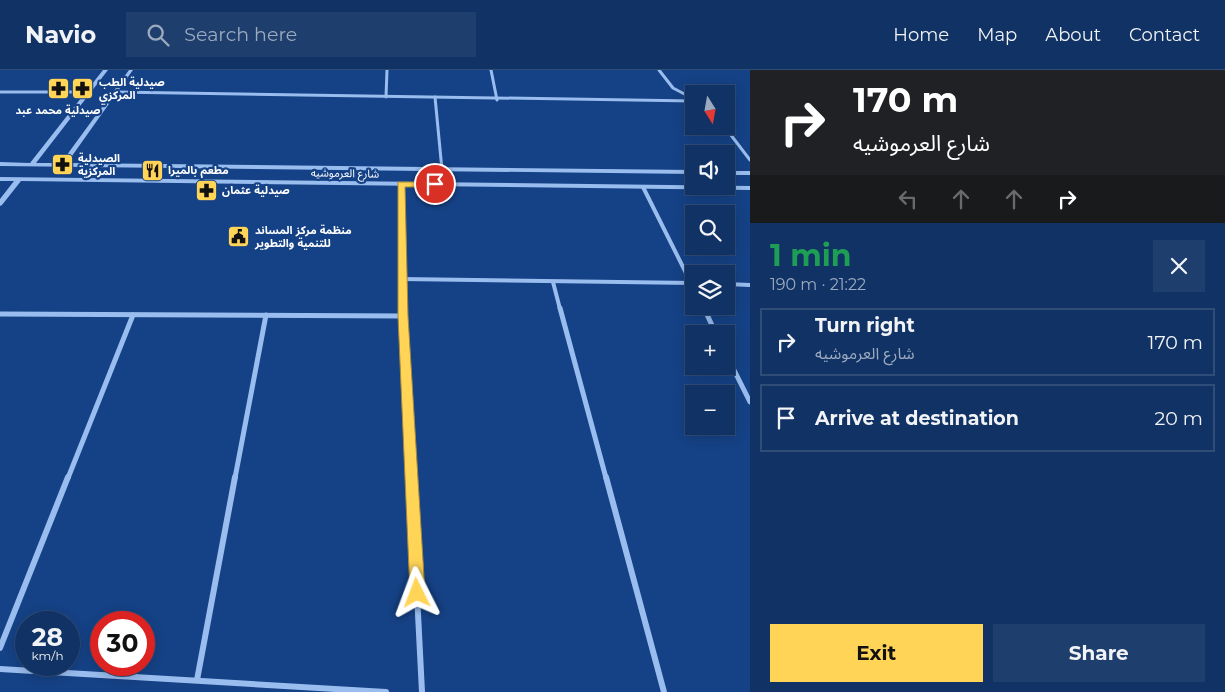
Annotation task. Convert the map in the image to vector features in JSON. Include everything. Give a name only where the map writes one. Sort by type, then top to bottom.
[{"type":"street","points":[[31,165],[106,70]]},
{"type":"street","points":[[63,165],[131,70]]},
{"type":"street","points":[[386,97],[387,70]]},
{"type":"street","points":[[491,70],[498,100]]},
{"type":"street","points":[[659,70],[662,78],[678,93],[685,96]]},
{"type":"street","points":[[0,92],[88,92]]},
{"type":"street","points":[[115,92],[498,100],[685,100]]},
{"type":"street","points":[[434,98],[442,170]]},
{"type":"street","points":[[731,135],[750,160]]},
{"type":"street","name":"شارع العرموشيه","points":[[0,164],[685,172]]},
{"type":"street","points":[[485,170],[486,185]]},
{"type":"street","points":[[735,173],[750,173]]},
{"type":"street","name":"شارع العرموشيه","points":[[0,179],[750,188]]},
{"type":"street","points":[[0,204],[19,179]]},
{"type":"street","points":[[401,184],[403,316],[422,692]]},
{"type":"street","points":[[643,187],[685,269]]},
{"type":"street","points":[[402,279],[685,283]]},
{"type":"street","points":[[553,282],[664,692]]},
{"type":"street","points":[[735,284],[750,285]]},
{"type":"street","points":[[0,314],[403,316]]},
{"type":"street","points":[[0,648],[133,315]]},
{"type":"street","points":[[197,680],[266,315]]},
{"type":"street","points":[[735,372],[749,399]]},
{"type":"street","points":[[0,669],[386,692]]},
{"type":"place","name":"صيدلية الطب المركزي","points":[[83,88]]},
{"type":"place","name":"صيدلية محمد عبد","points":[[58,89]]},
{"type":"place","name":"الصيدلية المركزية","points":[[62,164]]},
{"type":"place","name":"مطعم بالميرا","points":[[152,170]]},
{"type":"place","name":"صيدلية عثمان","points":[[206,190]]},
{"type":"place","name":"منظمة مركز المساند للتنمية والتطوير","points":[[239,236]]},
{"type":"route","points":[[417,593],[403,316],[401,184],[435,184]]}]
